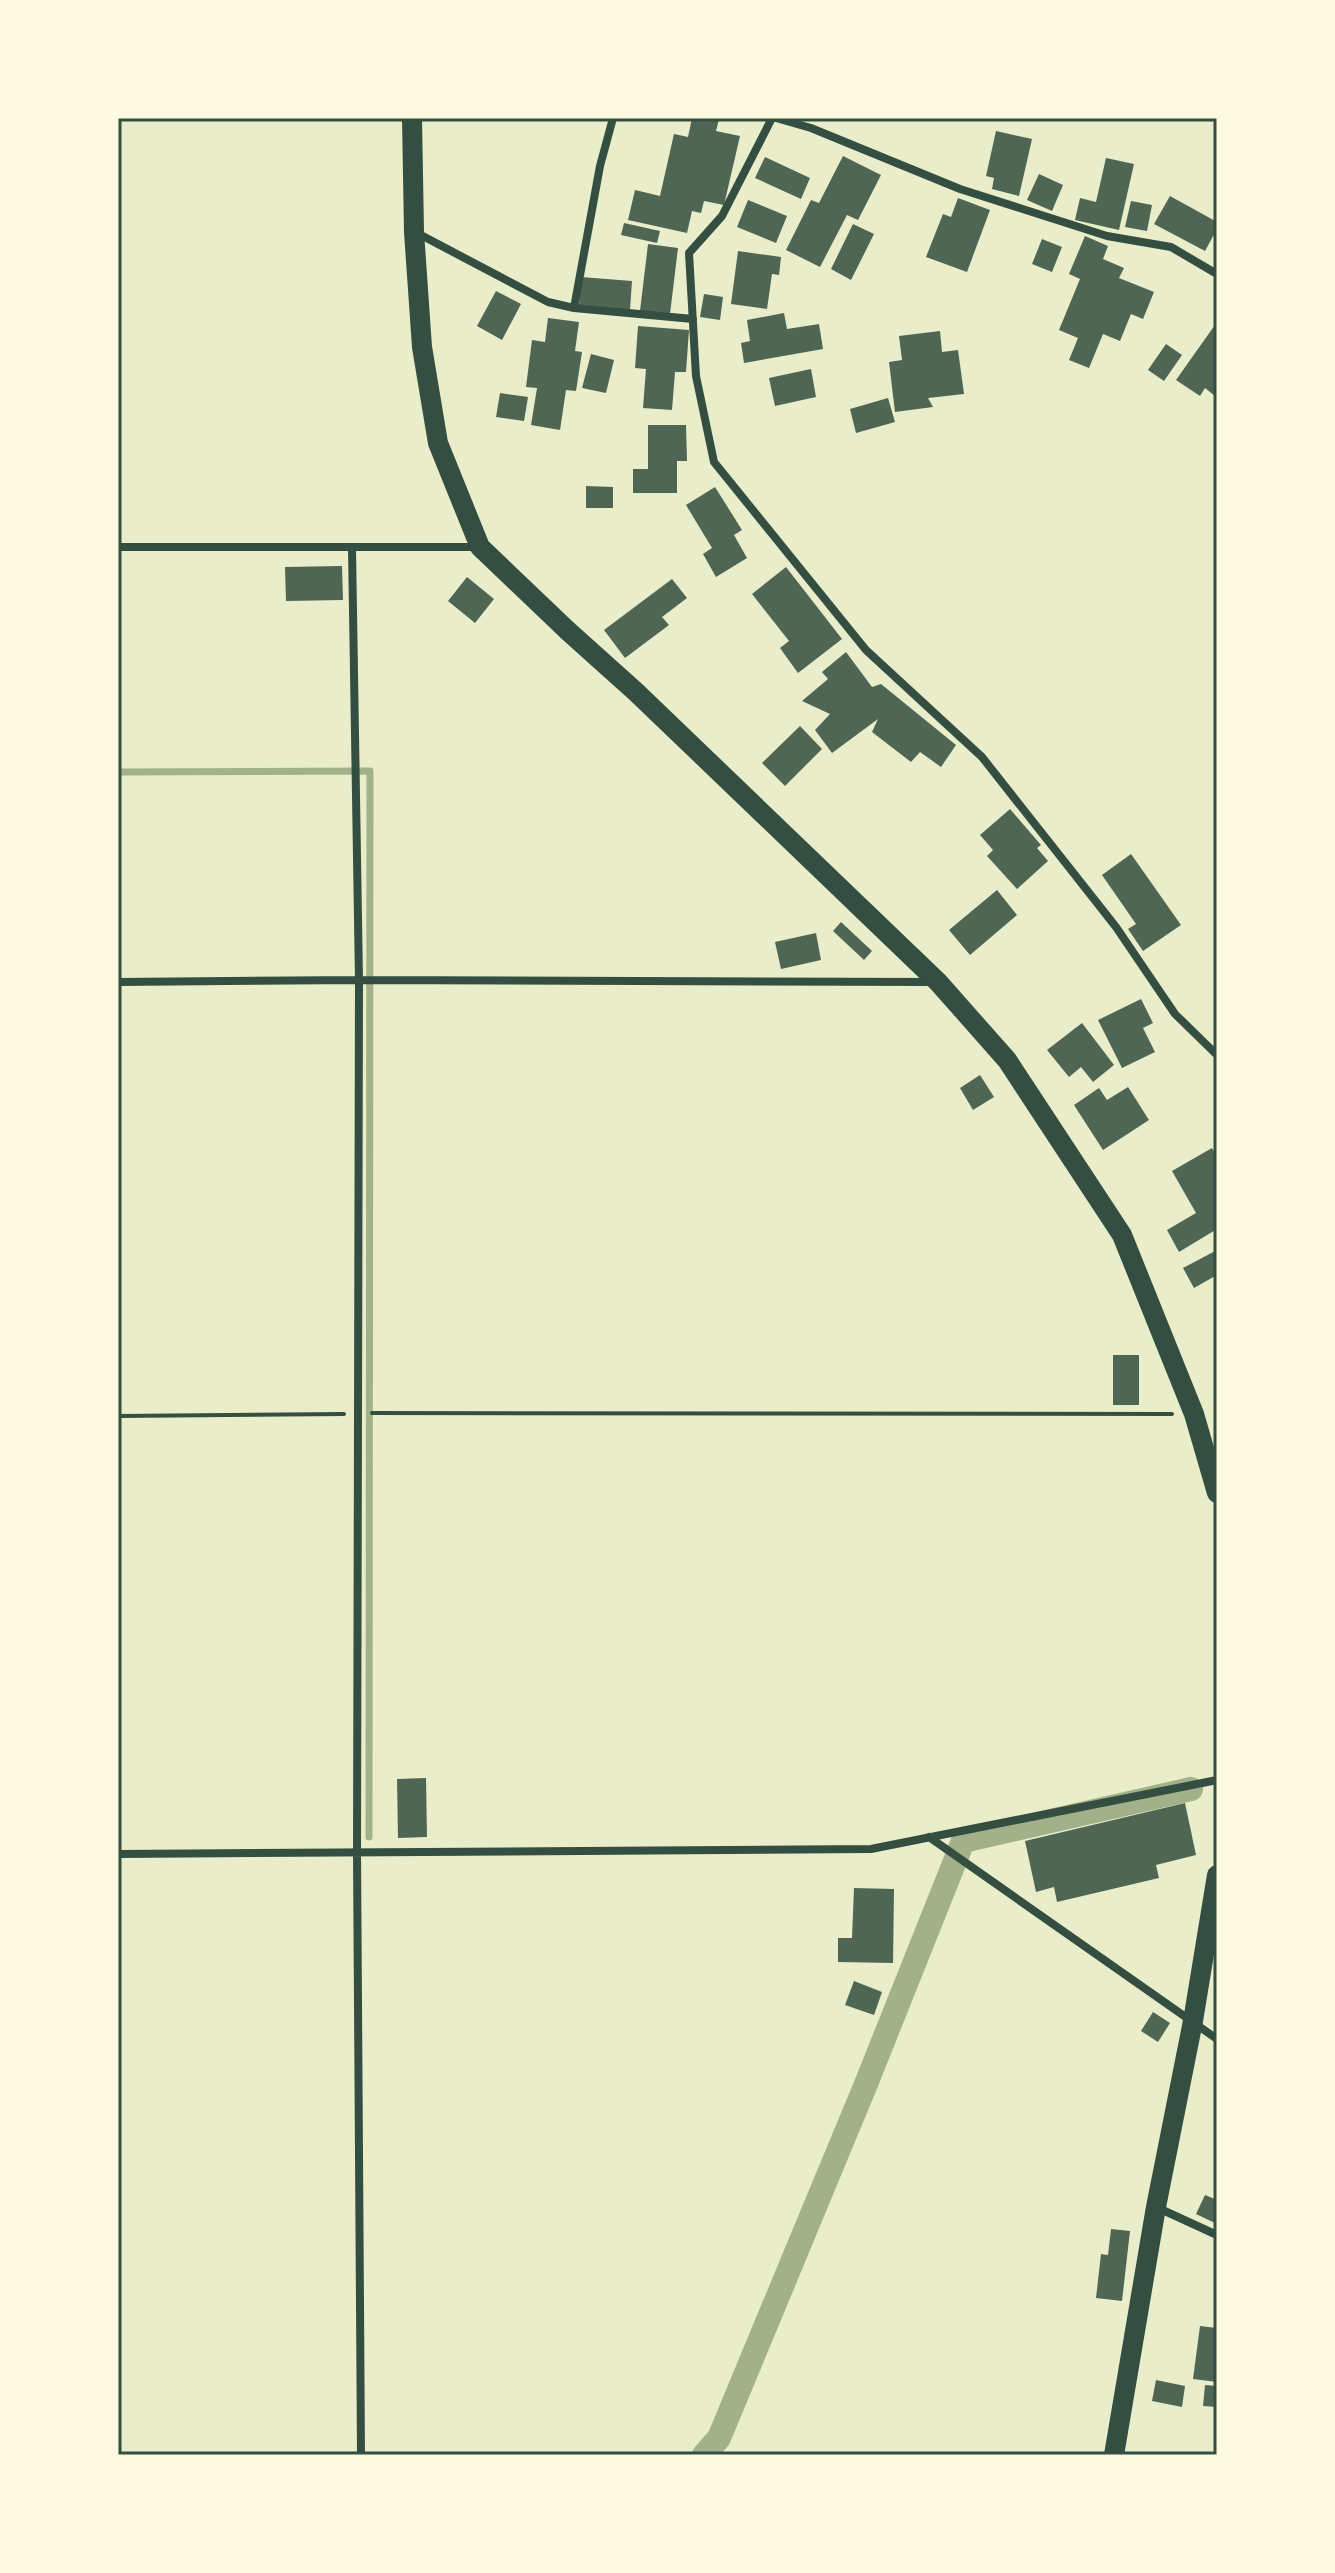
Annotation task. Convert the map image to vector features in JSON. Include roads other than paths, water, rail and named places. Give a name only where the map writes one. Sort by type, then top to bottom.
[{"type":"highway","points":[[412,118],[414,232],[422,347],[438,443],[480,547],[938,982],[1007,1060],[1122,1235],[1194,1414],[1217,1493]]},
{"type":"highway","points":[[1114,2455],[1217,1875]]},
{"type":"street","points":[[574,308],[600,166],[613,118]]},
{"type":"street","points":[[1217,274],[1171,247],[1107,236],[960,189],[811,128],[774,118],[722,216],[689,253],[696,376],[714,462],[866,650],[982,757],[1116,927],[1175,1014],[1217,1055]]},
{"type":"street","points":[[414,232],[548,302],[574,308],[693,319]]},
{"type":"street","points":[[118,547],[480,547]]},
{"type":"street","points":[[352,549],[359,980],[357,1853],[361,2455]]},
{"type":"street","points":[[118,982],[938,982]]},
{"type":"street","points":[[118,1854],[871,1849],[1217,1780]]},
{"type":"street","points":[[929,1837],[1217,2039]]},
{"type":"street","points":[[1156,2207],[1217,2235]]},
{"type":"waterway","points":[[118,772],[370,771],[369,1837]]},
{"type":"waterway","points":[[704,2455],[719,2438],[963,1841],[1191,1789]]}]
